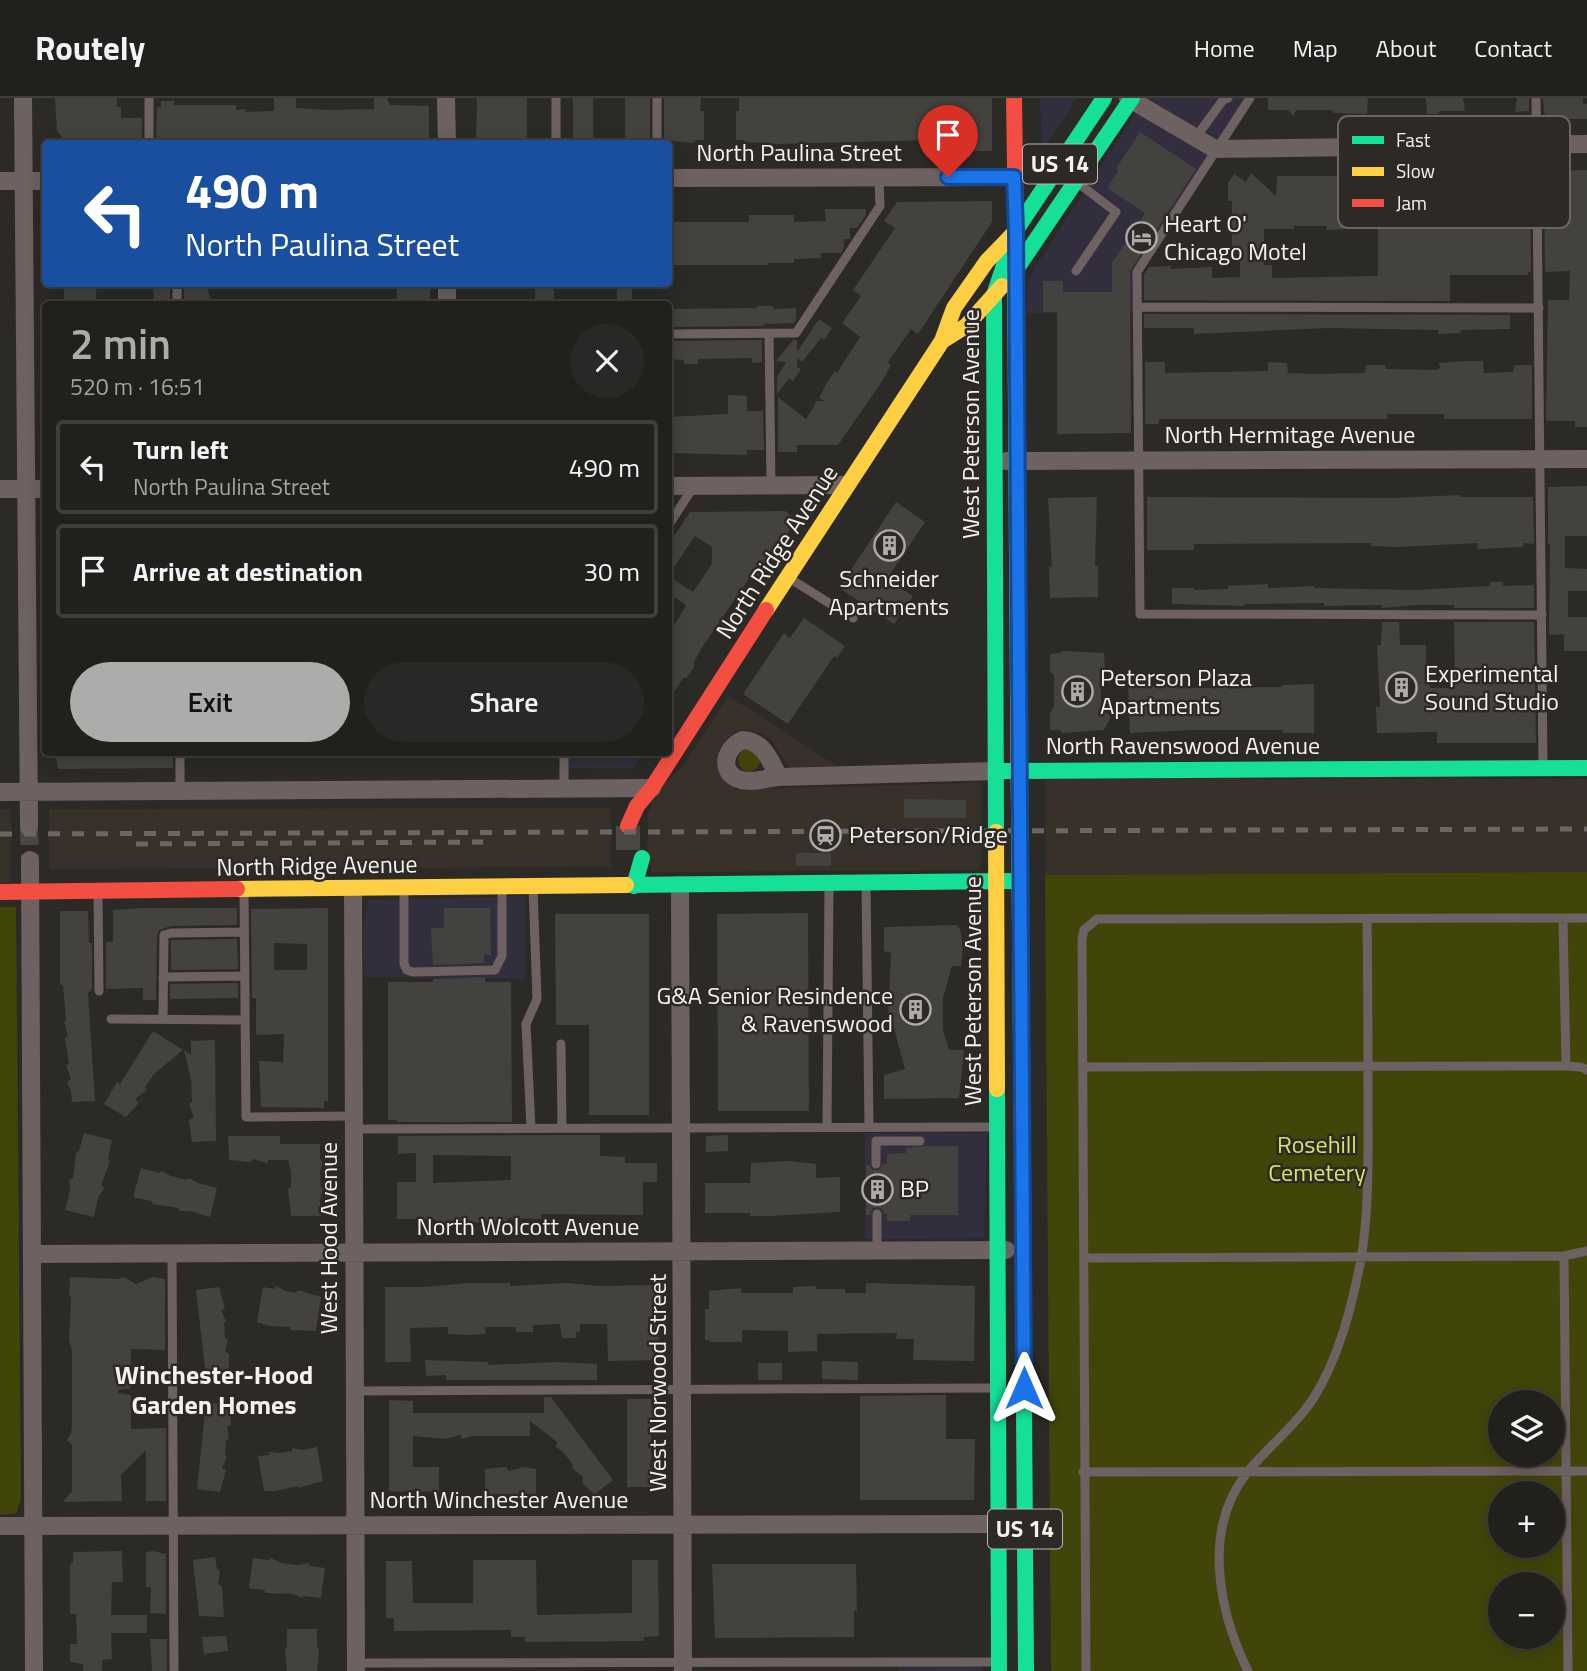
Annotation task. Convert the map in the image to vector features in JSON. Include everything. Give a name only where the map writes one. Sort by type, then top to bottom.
[{"type":"main road","name":"West Peterson Avenue","points":[[1014,98],[1026,1671]]},
{"type":"main road","name":"North Ridge Avenue","points":[[635,826],[652,788],[846,485],[942,341],[954,308],[986,261],[1016,230],[1104,98]]},
{"type":"main road","name":"North Ridge Avenue","points":[[942,341],[966,326],[1015,271],[1130,98]]},
{"type":"main road","name":"West Peterson Avenue","points":[[999,1666],[994,295],[1016,230]]},
{"type":"main road","name":"North Ravenswood Avenue","points":[[996,771],[1587,768]]},
{"type":"main road","points":[[635,858],[634,886],[1021,881]]},
{"type":"main road","name":"North Ridge Avenue","points":[[0,892],[634,886]]},
{"type":"street","points":[[23,98],[29,827]]},
{"type":"street","points":[[446,98],[447,140]]},
{"type":"street","points":[[1130,98],[1215,149],[1338,147]]},
{"type":"street","name":"North Paulina Street","points":[[672,178],[1014,177]]},
{"type":"street","points":[[0,181],[42,181]]},
{"type":"street","name":"North Hermitage Avenue","points":[[994,461],[1587,459]]},
{"type":"street","points":[[672,486],[846,485]]},
{"type":"street","points":[[0,489],[42,489]]},
{"type":"street","name":"North Ravenswood Avenue","points":[[779,777],[996,771]]},
{"type":"street","points":[[0,792],[652,788]]},
{"type":"street","points":[[30,860],[34,1671]]},
{"type":"street","name":"West Norwood Street","points":[[680,885],[683,1667]]},
{"type":"street","name":"West Hood Avenue","points":[[353,889],[356,1667]]},
{"type":"street","name":"North Wolcott Avenue","points":[[32,1254],[1024,1250]]},
{"type":"street","name":"North Winchester Avenue","points":[[0,1526],[998,1524]]},
{"type":"lane","points":[[149,98],[149,140]]},
{"type":"lane","points":[[556,98],[556,140]]},
{"type":"lane","points":[[657,98],[657,140]]},
{"type":"lane","points":[[1250,98],[1137,272],[1140,614],[1542,615]]},
{"type":"lane","points":[[1536,98],[1536,116]]},
{"type":"lane","points":[[1196,137],[1224,99]]},
{"type":"lane","points":[[672,334],[796,333],[880,206],[879,178]]},
{"type":"lane","points":[[1076,271],[1116,212],[1077,181]]},
{"type":"lane","points":[[1538,228],[1544,769]]},
{"type":"lane","points":[[1137,307],[1539,307]]},
{"type":"lane","points":[[769,333],[771,485]]},
{"type":"lane","points":[[672,521],[694,486]]},
{"type":"lane","points":[[787,577],[853,618]]},
{"type":"lane","points":[[180,756],[180,792]]},
{"type":"lane","points":[[564,756],[564,789]]},
{"type":"lane","points":[[827,1127],[829,884]]},
{"type":"lane","points":[[866,884],[869,1127]]},
{"type":"lane","points":[[404,888],[404,964],[407,970],[413,972],[495,970],[502,956],[502,887]]},
{"type":"lane","points":[[531,1128],[526,1024],[537,999],[533,887]]},
{"type":"lane","points":[[244,890],[246,1117],[531,1128],[996,1127]]},
{"type":"lane","points":[[98,891],[99,991]]},
{"type":"lane","points":[[1086,1671],[1083,1472],[1084,930],[1097,919],[1587,918]]},
{"type":"lane","points":[[1248,1671],[1226,1614],[1220,1565],[1225,1513],[1234,1491],[1247,1472],[1277,1443],[1314,1398],[1332,1362],[1346,1324],[1362,1256],[1368,1162],[1367,919]]},
{"type":"lane","points":[[1563,919],[1566,1066]]},
{"type":"lane","points":[[163,1019],[163,938],[166,933],[244,932]]},
{"type":"lane","points":[[163,977],[245,976]]},
{"type":"lane","points":[[111,1019],[245,1020]]},
{"type":"lane","points":[[561,1044],[562,1128]]},
{"type":"lane","points":[[1084,1067],[1566,1066],[1587,1070]]},
{"type":"lane","points":[[876,1164],[876,1140],[920,1141]]},
{"type":"lane","points":[[877,1214],[877,1250]]},
{"type":"lane","points":[[1084,1258],[1564,1256],[1587,1251]]},
{"type":"lane","points":[[172,1253],[173,1671]]},
{"type":"lane","points":[[1564,1256],[1568,1671]]},
{"type":"lane","points":[[354,1391],[1024,1388]]},
{"type":"lane","points":[[1083,1472],[1587,1471]]},
{"type":"lane","points":[[356,1667],[999,1666]]},
{"type":"shaded area","points":[[1040,98],[1077,98],[1042,151]]},
{"type":"shaded area","points":[[1145,98],[1250,98],[1137,272],[1137,313],[1026,313],[1028,282],[1034,269]]},
{"type":"shaded area","points":[[728,696],[837,766],[792,768],[786,764],[773,742],[765,735],[745,729],[734,732],[719,751],[719,768],[728,783],[736,789],[981,783],[981,867],[977,870],[652,872],[647,856],[648,814],[652,803],[666,782],[684,765]]},
{"type":"shaded area","points":[[568,756],[641,756],[633,769],[568,768]]},
{"type":"shaded area","points":[[1045,779],[1587,779],[1587,872],[1045,875]]},
{"type":"shaded area","points":[[611,808],[611,867],[49,869],[49,809]]},
{"type":"shaded area","points":[[0,809],[11,809],[11,882],[0,883]]},
{"type":"shaded area","points":[[525,896],[525,979],[364,977],[363,930],[368,900]]},
{"type":"shaded area","name":"BP","points":[[865,1133],[987,1133],[984,1238],[865,1239]]},
{"type":"shaded area","points":[[898,1665],[983,1665],[983,1671],[898,1671]]},
{"type":"green space","points":[[749,749],[757,752],[760,760],[757,768],[749,771],[741,768],[738,760],[741,752]]},
{"type":"green space","name":"Rosehill Cemetery","points":[[1587,872],[1587,1671],[1051,1671],[1045,875]]},
{"type":"green space","points":[[0,907],[16,907],[21,1500],[16,1513],[0,1515]]},
{"type":"building","points":[[55,98],[117,98],[117,107],[121,107],[121,118],[142,118],[142,140],[59,140],[62,137],[57,131]]},
{"type":"building","points":[[274,98],[296,98],[296,108],[330,110],[374,109],[374,98],[387,98],[390,105],[429,106],[429,140],[156,140],[157,107],[161,107],[161,101],[174,101],[174,105],[236,105],[236,110],[245,109],[245,112],[274,111]]},
{"type":"building","points":[[477,98],[527,98],[527,140],[476,140]]},
{"type":"building","points":[[573,98],[593,98],[593,140],[573,139]]},
{"type":"building","points":[[625,98],[650,98],[650,139],[625,139]]},
{"type":"building","points":[[664,98],[701,98],[704,140],[696,140],[693,143],[664,140]]},
{"type":"building","points":[[739,98],[992,98],[992,151],[974,151],[974,143],[934,140],[776,144],[745,142],[736,140]]},
{"type":"building","points":[[1268,98],[1368,98],[1367,114],[1297,110],[1293,116],[1288,110],[1268,110]]},
{"type":"building","points":[[1426,98],[1463,98],[1465,111],[1427,114]]},
{"type":"building","points":[[1517,98],[1529,98],[1529,111],[1515,112]]},
{"type":"building","points":[[1543,98],[1583,98],[1583,104],[1587,104],[1587,119],[1545,116]]},
{"type":"building","points":[[1140,132],[1196,169],[1130,271],[1131,433],[1057,434],[1057,312],[1043,312],[1043,281],[1063,281],[1063,292],[1112,292],[1112,263],[1145,213],[1107,188]]},
{"type":"building","points":[[1570,170],[1587,170],[1587,427],[1575,427],[1575,421],[1546,419],[1548,300],[1569,300],[1570,271],[1545,272],[1545,228],[1570,228]]},
{"type":"building","points":[[1251,173],[1276,196],[1277,176],[1338,176],[1338,228],[1345,229],[1294,226],[1294,229],[1264,229],[1264,265],[1272,265],[1272,278],[1378,276],[1378,228],[1531,228],[1531,272],[1528,272],[1528,275],[1450,275],[1450,301],[1144,300],[1144,274],[1149,267],[1212,267],[1212,278],[1240,277],[1240,246],[1232,246],[1232,201],[1228,201],[1228,183],[1234,174],[1246,182]]},
{"type":"building","points":[[992,201],[992,222],[918,334],[911,329],[888,362],[891,365],[883,380],[838,445],[797,445],[797,452],[778,452],[778,397],[806,419],[817,401],[825,401],[819,398],[826,384],[835,371],[837,373],[860,337],[842,323],[861,296],[853,290],[895,228],[884,221],[897,202]]},
{"type":"building","points":[[825,209],[866,209],[866,215],[857,228],[850,228],[850,239],[844,239],[841,253],[821,253],[821,258],[794,259],[794,263],[768,265],[672,265],[672,222],[749,222],[749,215],[794,215],[794,222],[826,221]]},
{"type":"building","points":[[64,287],[97,287],[95,301],[64,301]]},
{"type":"building","points":[[153,287],[170,287],[170,301],[154,301]]},
{"type":"building","points":[[184,287],[207,287],[211,301],[184,301]]},
{"type":"building","points":[[397,287],[430,287],[430,301],[397,301]]},
{"type":"building","points":[[535,287],[554,287],[554,301],[535,301]]},
{"type":"building","points":[[617,287],[632,287],[632,301],[617,301]]},
{"type":"building","points":[[796,308],[796,320],[794,323],[764,326],[672,327],[672,309]]},
{"type":"building","points":[[1144,314],[1510,315],[1510,329],[1460,330],[1461,333],[1438,334],[1438,330],[1329,328],[1194,334],[1194,328],[1144,328]]},
{"type":"building","points":[[819,319],[832,328],[802,362],[797,358],[797,367],[801,369],[793,381],[789,378],[777,394],[777,377],[786,362],[776,361],[793,340],[797,340],[797,352]]},
{"type":"building","points":[[762,340],[762,362],[752,363],[752,358],[698,359],[698,364],[684,364],[684,360],[672,359],[672,341]]},
{"type":"building","points":[[1483,361],[1484,373],[1513,372],[1515,365],[1532,365],[1532,419],[1444,419],[1444,414],[1387,414],[1387,419],[1160,419],[1158,424],[1145,424],[1145,362],[1165,362],[1165,373],[1268,371],[1268,362],[1287,363],[1288,373],[1311,374],[1365,373],[1366,365],[1385,365],[1386,369],[1437,370],[1440,368],[1439,363]]},
{"type":"building","points":[[728,395],[747,396],[747,411],[763,411],[764,450],[747,450],[747,455],[672,453],[672,417],[728,414]]},
{"type":"building","points":[[1587,486],[1587,536],[1565,536],[1565,568],[1587,569],[1587,591],[1568,591],[1568,617],[1587,617],[1587,651],[1564,651],[1564,634],[1549,635],[1548,487]]},
{"type":"building","points":[[1460,495],[1533,497],[1534,544],[1477,549],[1478,543],[1397,547],[1371,546],[1371,543],[1194,544],[1194,550],[1147,550],[1147,497],[1395,498]]},
{"type":"building","points":[[1097,497],[1095,566],[1098,566],[1098,597],[1050,598],[1049,567],[1052,567],[1048,498]]},
{"type":"building","name":"Schneider Apartments","points":[[896,502],[925,522],[887,579],[913,596],[894,624],[839,588]]},
{"type":"building","points":[[785,511],[797,520],[758,577],[752,574],[701,649],[686,679],[684,677],[672,695],[672,629],[686,605],[672,596],[672,579],[693,592],[712,564],[712,547],[695,536],[672,570],[672,539],[690,512]]},
{"type":"building","points":[[1490,582],[1503,582],[1503,586],[1534,585],[1534,608],[1416,605],[1382,608],[1382,605],[1324,606],[1324,603],[1244,606],[1172,604],[1172,588],[1228,589],[1228,586],[1268,584],[1268,588],[1314,586],[1415,590],[1490,586]]},
{"type":"building","points":[[804,618],[845,646],[837,658],[834,656],[788,724],[743,694],[784,633],[790,638]]},
{"type":"building","points":[[1382,622],[1399,622],[1400,645],[1426,645],[1430,688],[1455,688],[1454,622],[1534,622],[1536,743],[1437,743],[1437,732],[1377,733],[1376,707],[1380,707],[1377,645],[1381,645]]},
{"type":"building","name":"Peterson Plaza Apartments","points":[[1062,651],[1104,653],[1101,708],[1111,717],[1104,730],[1062,733],[1060,730],[1050,730],[1050,713],[1054,706],[1054,675],[1050,672],[1050,654]]},
{"type":"building","points":[[1128,684],[1199,688],[1314,684],[1314,733],[1283,733],[1283,730],[1192,730],[1130,733]]},
{"type":"building","points":[[56,756],[173,756],[173,768],[58,769]]},
{"type":"building","points":[[904,799],[966,800],[966,818],[904,818]]},
{"type":"building","points":[[796,853],[831,853],[831,866],[796,866]]},
{"type":"building","points":[[237,908],[237,925],[171,926],[159,930],[156,1000],[143,1000],[143,988],[106,989],[106,942],[113,942],[113,910]]},
{"type":"building","points":[[328,908],[328,1101],[324,1101],[324,1108],[261,1107],[259,1061],[283,1062],[284,1034],[256,1035],[256,998],[252,998],[251,909]],"holes":[[[274,943],[307,944],[307,970],[274,970]]]},
{"type":"building","points":[[444,908],[490,908],[491,955],[484,955],[484,963],[433,965],[431,928],[444,928]]},
{"type":"building","points":[[60,911],[88,911],[89,943],[92,943],[92,989],[88,993],[95,1101],[72,1102],[67,1082],[71,1079],[66,1065],[69,1064],[65,1038],[68,1036],[64,1022],[63,986],[60,984]]},
{"type":"building","points":[[808,913],[809,1111],[718,1111],[717,914]]},
{"type":"building","points":[[555,914],[649,914],[649,1115],[589,1115],[589,1025],[556,1025]]},
{"type":"building","name":"G&A Senior Resindence & Ravenswood","points":[[956,925],[960,929],[963,947],[961,966],[952,966],[943,998],[943,1031],[949,1050],[964,1050],[959,1098],[884,1099],[884,1075],[905,1069],[892,1021],[888,1022],[891,953],[884,951],[884,927]]},
{"type":"building","points":[[237,939],[238,969],[171,970],[171,940]]},
{"type":"building","points":[[485,977],[485,982],[511,982],[512,1122],[388,1120],[388,982],[433,982],[433,979]]},
{"type":"building","points":[[238,983],[238,998],[170,999],[170,984]]},
{"type":"building","points":[[153,1031],[183,1050],[154,1074],[145,1087],[147,1090],[135,1099],[139,1103],[126,1117],[104,1104],[117,1082],[120,1084]]},
{"type":"building","points":[[215,1040],[216,1141],[192,1142],[189,1120],[194,1117],[189,1104],[192,1102],[191,1080],[184,1050],[191,1055],[191,1041]]},
{"type":"building","points":[[84,1133],[112,1140],[108,1159],[110,1161],[101,1185],[104,1188],[98,1198],[94,1217],[65,1210],[70,1190],[69,1180],[73,1178],[76,1153]]},
{"type":"building","points":[[600,1135],[600,1156],[625,1157],[625,1163],[657,1163],[657,1182],[643,1182],[643,1215],[541,1214],[541,1219],[508,1218],[508,1222],[436,1223],[436,1219],[397,1219],[397,1182],[416,1182],[416,1153],[398,1154],[398,1136]],"holes":[[[433,1155],[511,1156],[511,1180],[433,1183]]]},
{"type":"building","points":[[728,1135],[728,1151],[706,1152],[706,1136]]},
{"type":"building","points":[[228,1136],[280,1136],[280,1144],[320,1144],[320,1159],[323,1162],[320,1172],[323,1189],[320,1200],[321,1216],[291,1216],[288,1189],[291,1187],[291,1172],[288,1160],[268,1160],[267,1163],[253,1159],[251,1162],[229,1160]]},
{"type":"building","points":[[958,1146],[958,1215],[910,1215],[910,1221],[887,1221],[887,1214],[878,1207],[873,1208],[870,1215],[866,1215],[866,1165],[873,1170],[879,1170],[883,1164],[887,1164],[887,1154],[906,1153],[906,1148]]},
{"type":"building","points":[[788,1161],[816,1164],[816,1178],[840,1177],[840,1212],[771,1216],[705,1213],[705,1183],[750,1183],[751,1163]]},
{"type":"building","points":[[141,1168],[159,1173],[162,1171],[186,1180],[189,1178],[217,1188],[210,1217],[133,1197]]},
{"type":"building","points":[[70,1277],[124,1277],[136,1284],[153,1277],[165,1279],[165,1350],[131,1349],[131,1388],[118,1390],[118,1393],[131,1395],[131,1429],[166,1428],[166,1501],[146,1501],[146,1450],[121,1475],[122,1501],[63,1502],[72,1491],[72,1445],[67,1440],[72,1425]]},
{"type":"building","points":[[510,1283],[510,1286],[567,1283],[599,1286],[658,1285],[659,1360],[608,1361],[607,1324],[580,1324],[576,1338],[562,1338],[560,1324],[533,1325],[533,1332],[516,1332],[516,1327],[485,1327],[486,1334],[472,1335],[448,1334],[448,1327],[410,1328],[411,1362],[385,1362],[385,1287]]},
{"type":"building","points":[[866,1283],[975,1286],[974,1361],[913,1360],[914,1339],[896,1339],[897,1333],[817,1334],[817,1351],[788,1352],[788,1331],[742,1330],[742,1342],[705,1340],[705,1309],[709,1309],[709,1291],[741,1288],[741,1293],[793,1293],[793,1287],[816,1286],[816,1289],[845,1289],[845,1293],[866,1293]]},
{"type":"building","points":[[276,1286],[285,1291],[296,1293],[298,1290],[321,1297],[316,1331],[291,1330],[290,1327],[269,1326],[257,1322],[263,1287],[274,1289]]},
{"type":"building","points":[[219,1287],[225,1308],[221,1310],[226,1321],[225,1338],[228,1339],[225,1352],[229,1353],[229,1374],[206,1377],[196,1290]]},
{"type":"building","points":[[425,1360],[488,1362],[488,1365],[557,1362],[597,1364],[597,1380],[446,1380],[446,1375],[426,1376]]},
{"type":"building","points":[[822,1361],[858,1362],[858,1380],[822,1379]]},
{"type":"building","points":[[758,1363],[782,1363],[782,1380],[758,1380]]},
{"type":"building","points":[[946,1395],[946,1439],[975,1439],[974,1500],[860,1500],[860,1396]]},
{"type":"building","points":[[544,1397],[551,1397],[613,1480],[594,1495],[582,1482],[583,1477],[572,1468],[573,1465],[556,1447],[557,1442],[530,1421],[530,1436],[472,1436],[462,1439],[460,1435],[445,1439],[413,1436],[413,1467],[439,1467],[439,1491],[389,1491],[389,1400],[413,1401],[413,1413],[544,1413]]},
{"type":"building","points":[[627,1399],[651,1399],[653,1418],[649,1418],[653,1434],[653,1453],[649,1466],[653,1470],[652,1487],[627,1487]]},
{"type":"building","points":[[206,1402],[230,1405],[231,1425],[227,1427],[227,1457],[222,1468],[226,1470],[220,1492],[197,1489]]},
{"type":"building","points":[[317,1447],[323,1481],[298,1488],[264,1491],[258,1456],[269,1455],[269,1452],[292,1451],[292,1448],[303,1450]]},
{"type":"building","points":[[506,1467],[509,1471],[523,1467],[536,1469],[536,1494],[485,1494],[485,1469]]},
{"type":"building","points":[[122,1551],[123,1582],[112,1582],[111,1615],[147,1615],[147,1633],[111,1633],[112,1659],[102,1660],[102,1671],[83,1671],[83,1664],[70,1662],[70,1644],[77,1644],[76,1614],[70,1614],[70,1564],[73,1562],[73,1552]]},
{"type":"building","points":[[146,1552],[166,1554],[166,1614],[150,1613],[151,1587],[146,1587]]},
{"type":"building","points":[[215,1557],[217,1569],[220,1571],[218,1584],[222,1587],[224,1617],[199,1616],[193,1560]]},
{"type":"building","points":[[253,1558],[271,1558],[281,1563],[297,1565],[308,1563],[310,1566],[325,1568],[321,1598],[266,1593],[264,1590],[249,1588]]},
{"type":"building","points":[[473,1560],[536,1560],[537,1615],[632,1613],[632,1560],[658,1560],[659,1636],[644,1637],[643,1641],[525,1642],[525,1637],[511,1637],[511,1630],[394,1631],[394,1618],[386,1618],[386,1561],[412,1561],[413,1603],[473,1603]]},
{"type":"building","points":[[712,1564],[856,1564],[857,1611],[854,1611],[854,1637],[715,1638]]},
{"type":"building","points":[[287,1629],[317,1629],[317,1671],[287,1671]]},
{"type":"building","points":[[226,1636],[228,1651],[204,1654],[202,1637]]},
{"type":"building","points":[[150,1639],[167,1639],[167,1671],[152,1671]]},
{"type":"tunnel","points":[[628,826],[628,858]]},
{"type":"tunnel","points":[[29,827],[30,860]]},
{"type":"railway","points":[[0,834],[1587,829]]},
{"type":"railway","points":[[136,844],[483,842]]},
{"type":"traffic: fast","points":[[996,832],[994,295],[1016,230],[1104,98]]},
{"type":"traffic: fast","points":[[1018,699],[1015,271],[1132,98]]},
{"type":"traffic: fast","points":[[1000,771],[1587,768]]},
{"type":"traffic: fast","points":[[634,886],[642,858]]},
{"type":"traffic: fast","points":[[626,885],[1014,881]]},
{"type":"traffic: fast","points":[[997,1089],[999,1671]]},
{"type":"traffic: fast","points":[[1022,1153],[1026,1671]]},
{"type":"traffic: slow","points":[[766,610],[942,341],[954,308],[987,261],[1016,231]]},
{"type":"traffic: slow","points":[[942,341],[966,326],[1002,286]]},
{"type":"traffic: slow","points":[[1018,699],[1022,1153]]},
{"type":"traffic: slow","points":[[996,832],[997,1089]]},
{"type":"traffic: slow","points":[[237,889],[626,885]]},
{"type":"traffic: jam","points":[[1014,98],[1016,237]]},
{"type":"traffic: jam","points":[[628,826],[637,806],[652,788],[766,610]]},
{"type":"traffic: jam","points":[[0,892],[237,889]]},
{"type":"place","name":"Heart O' Chicago Motel","points":[[1141,238]]},
{"type":"place","name":"Schneider Apartments","points":[[889,545]]},
{"type":"place","name":"Experimental Sound Studio","points":[[1402,688]]},
{"type":"place","name":"Peterson Plaza Apartments","points":[[1077,692]]},
{"type":"place","name":"Peterson/Ridge","points":[[826,835]]},
{"type":"place","name":"G&A Senior Resindence & Ravenswood","points":[[916,1010]]},
{"type":"place","name":"BP","points":[[877,1189]]},
{"type":"district","name":"Winchester-Hood Garden Homes","points":[[214,1390]]},
{"type":"route","points":[[948,177],[1014,177],[1024,1388]]}]
